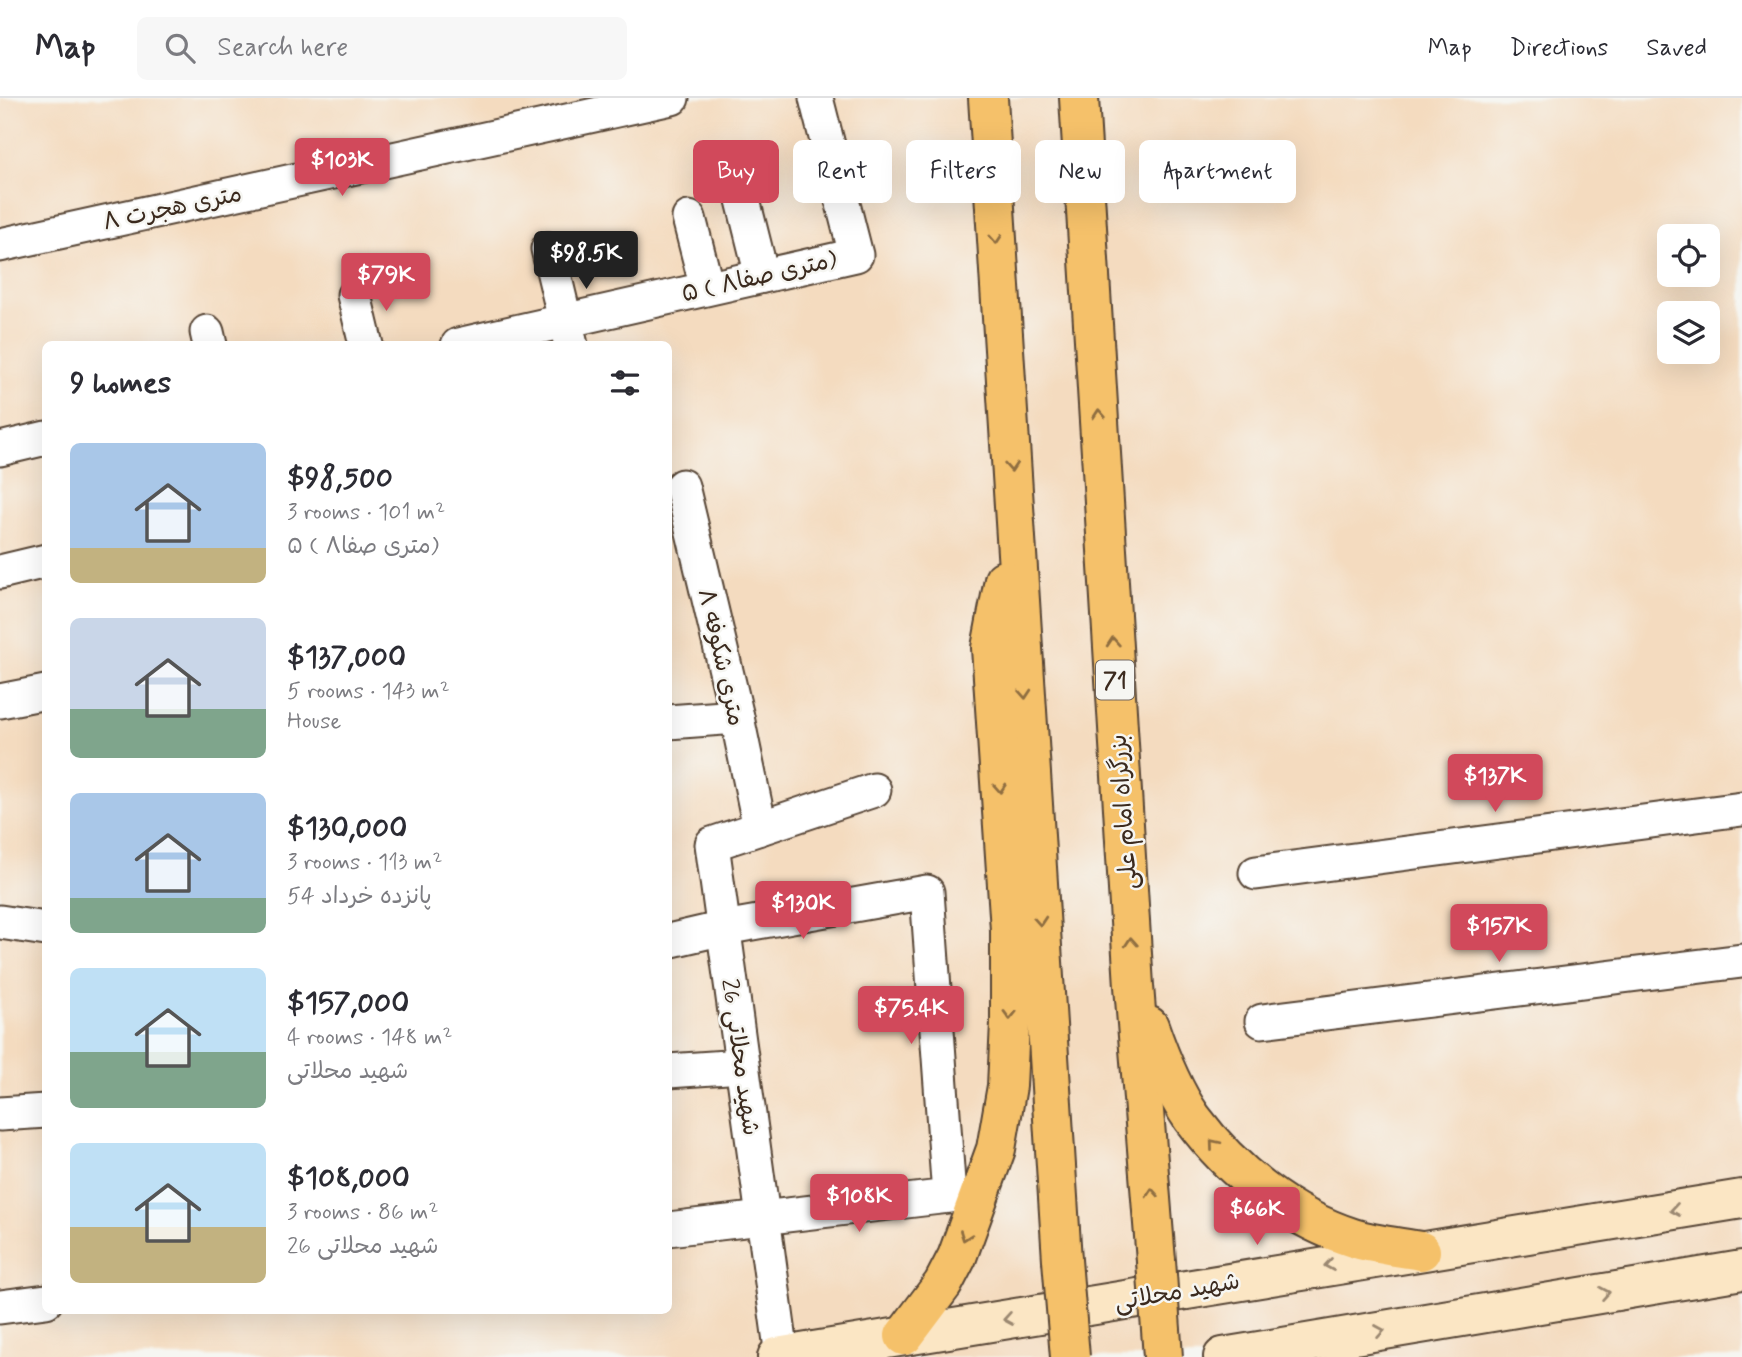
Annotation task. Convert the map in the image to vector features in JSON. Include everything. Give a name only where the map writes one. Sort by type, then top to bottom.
[{"type":"highway","points":[[988,98],[1070,1357]]},
{"type":"highway","name":"بزرگراه امام علی","points":[[1079,98],[1134,986],[1163,1357]]},
{"type":"highway","points":[[904,1336],[943,1284],[957,1257],[996,1149],[1007,1086],[1010,930],[991,648],[1014,526]]},
{"type":"highway","points":[[1134,986],[1159,1055],[1191,1116],[1235,1169],[1290,1210],[1353,1238],[1421,1251]]},
{"type":"main road","name":"شهید محلاتی","points":[[779,1357],[1742,1199]]},
{"type":"main road","points":[[1223,1357],[1296,1352],[1472,1315],[1742,1270]]},
{"type":"main road","points":[[1401,1357],[1472,1315]]},
{"type":"street","name":"۸ متری هجرت","points":[[0,245],[672,98]]},
{"type":"street","name":"۵ ( ۸متری صفا)","points":[[493,341],[568,333],[707,288],[856,255],[816,98]]},
{"type":"street","points":[[744,203],[762,276]]},
{"type":"street","points":[[689,218],[707,288]]},
{"type":"street","points":[[548,249],[568,333]]},
{"type":"street","points":[[354,295],[365,341]]},
{"type":"street","points":[[0,449],[42,439]]},
{"type":"street","name":"۸ متری شکوفه","points":[[682,486],[760,828]]},
{"type":"street","points":[[0,572],[42,562]]},
{"type":"street","points":[[0,702],[42,693]]},
{"type":"street","points":[[672,722],[737,718]]},
{"type":"street","name":"شهید محلاتی 26","points":[[779,1357],[763,1218],[712,844],[874,790]]},
{"type":"street","points":[[1255,873],[1742,809]]},
{"type":"street","points":[[672,940],[724,928],[927,892],[949,1196],[672,1229]]},
{"type":"street","points":[[0,922],[42,928]]},
{"type":"street","points":[[1262,1021],[1742,961]]},
{"type":"street","points":[[672,1071],[742,1066]]},
{"type":"street","points":[[0,1114],[42,1111]]},
{"type":"street","points":[[0,1307],[42,1302]]}]
